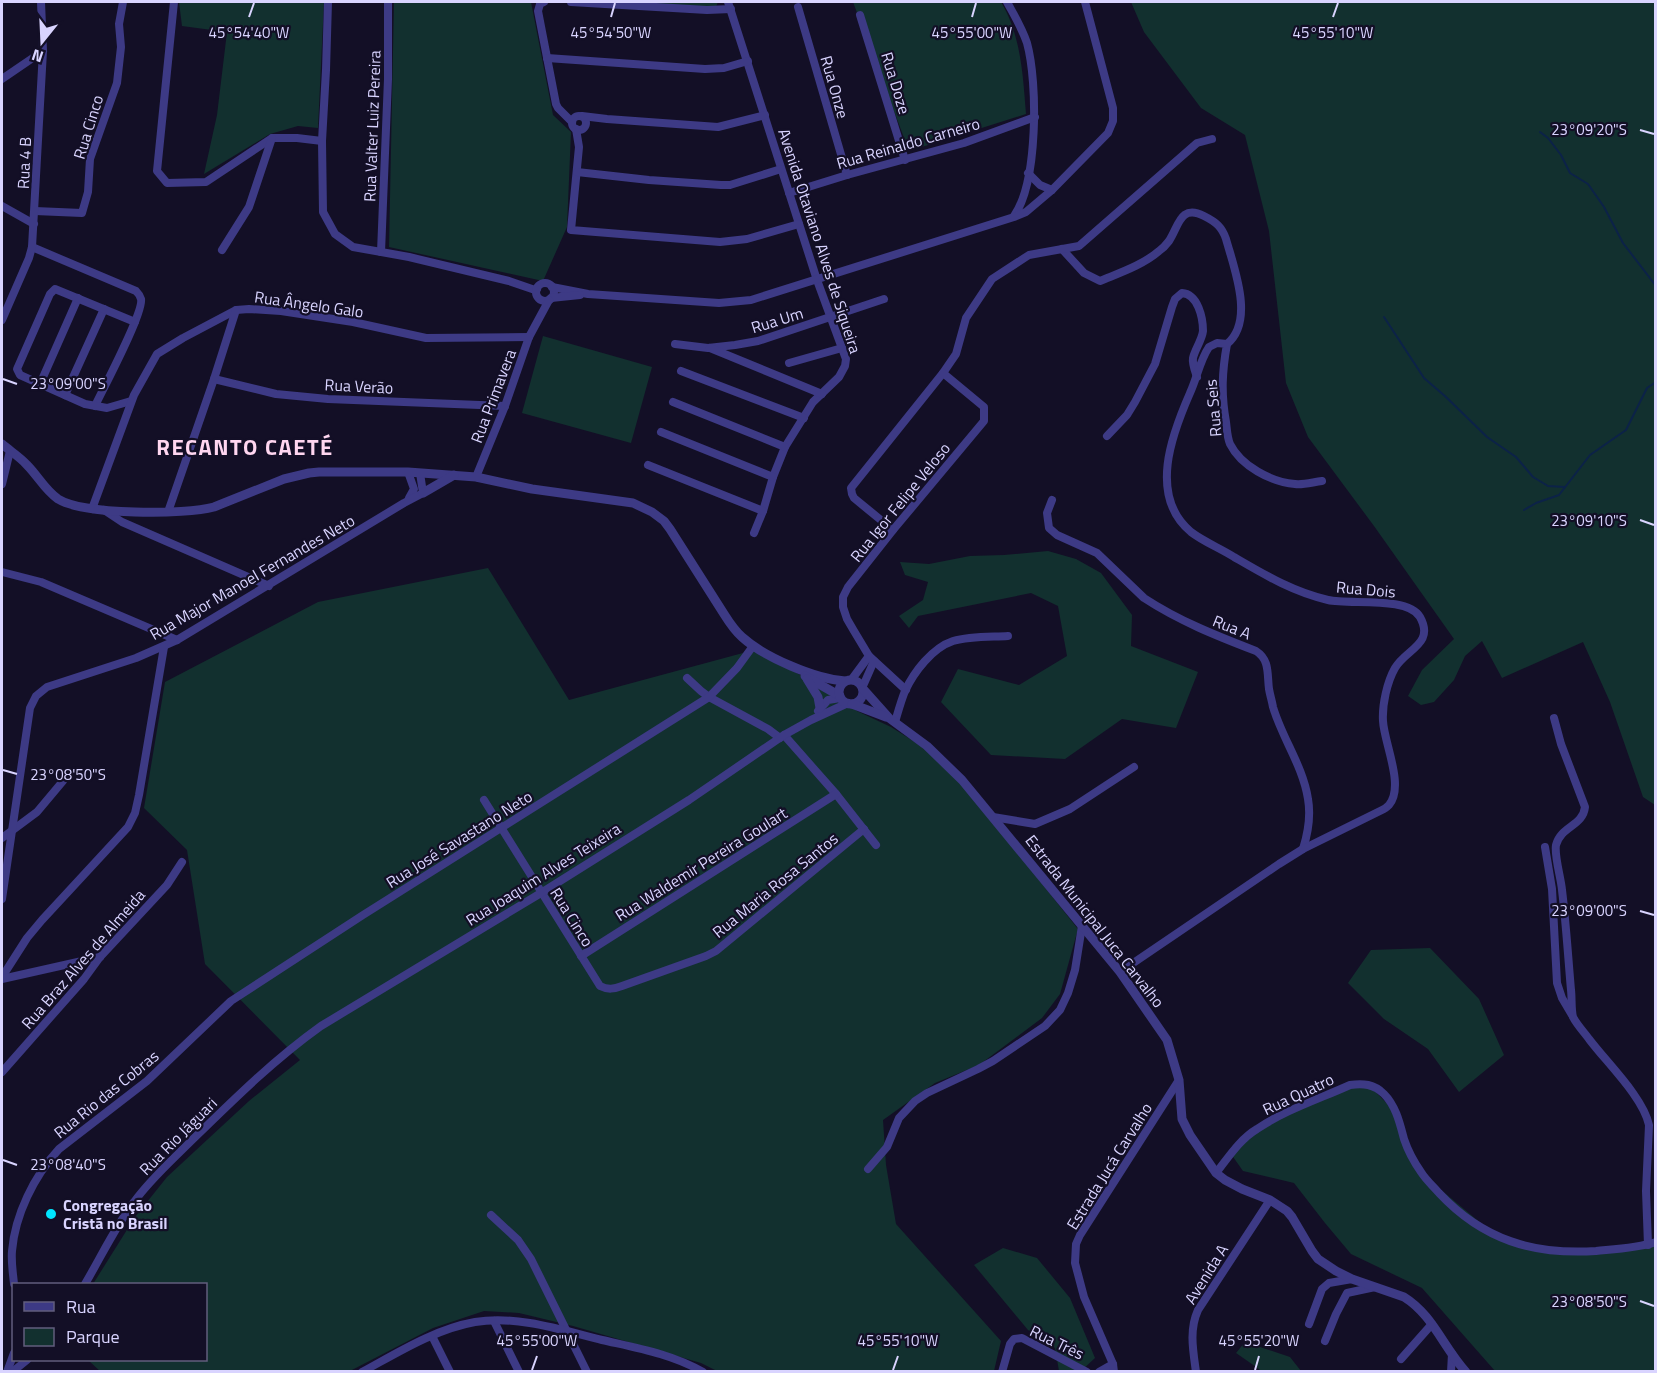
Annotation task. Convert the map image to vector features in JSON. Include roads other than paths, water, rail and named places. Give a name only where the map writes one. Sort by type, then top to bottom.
[{"type":"street","name":"Rua 4 B","points":[[2,320],[32,247],[43,51],[41,2]]},
{"type":"street","name":"Rua Cinco","points":[[35,212],[82,213],[88,192],[90,159],[117,83],[121,47],[119,24],[123,2]]},
{"type":"street","points":[[174,2],[157,171],[167,183],[206,182],[272,138],[322,141]]},
{"type":"street","points":[[328,2],[322,141],[323,212],[334,234],[353,247],[409,257],[509,281],[535,290],[543,301],[588,294]]},
{"type":"street","name":"Rua Valter Luiz Pereira","points":[[381,252],[388,79],[388,2]]},
{"type":"street","points":[[571,2],[707,10],[729,5]]},
{"type":"street","points":[[1006,2],[1027,44],[1035,117],[1029,173],[1019,209],[1014,217]]},
{"type":"street","points":[[538,293],[544,284],[588,294],[719,303],[751,300],[1026,212],[1052,190],[1108,133],[1113,120],[1113,108],[1084,2]]},
{"type":"street","points":[[541,4],[556,104],[563,113],[579,123],[607,119],[718,127],[765,115]]},
{"type":"street","name":"Avenida Otaviano Alves de Siqueira","points":[[729,5],[817,280],[846,359],[846,366],[839,377],[813,402],[785,447],[773,477],[764,511],[754,533]]},
{"type":"street","name":"Rua Onze","points":[[798,8],[847,175]]},
{"type":"street","name":"Rua Doze","points":[[860,15],[905,160]]},
{"type":"street","points":[[2,80],[43,51]]},
{"type":"street","points":[[548,58],[705,69],[724,68],[748,61]]},
{"type":"street","name":"Rua Reinaldo Carneiro","points":[[789,193],[964,143],[1035,117]]},
{"type":"street","points":[[579,123],[577,172],[570,230],[720,242],[747,238],[799,224]]},
{"type":"street","points":[[222,250],[249,207],[272,138]]},
{"type":"street","points":[[893,530],[854,498],[851,488],[956,354],[966,318],[992,279],[1029,255],[1079,246],[1197,143],[1212,139]]},
{"type":"street","points":[[577,172],[649,180],[730,185],[781,169]]},
{"type":"street","points":[[1029,173],[1040,185],[1052,190]]},
{"type":"street","points":[[2,206],[34,224]]},
{"type":"street","name":"Rua Seis","points":[[1062,249],[1084,273],[1100,281],[1158,253],[1169,241],[1177,224],[1184,216],[1192,212],[1199,213],[1215,221],[1226,239],[1241,301],[1237,330],[1227,344],[1222,385],[1228,438],[1231,446],[1253,469],[1273,479],[1295,484],[1322,481]]},
{"type":"street","points":[[32,247],[136,291],[140,295],[142,301],[135,322],[95,406]]},
{"type":"street","points":[[550,299],[554,293],[552,287]]},
{"type":"street","points":[[131,401],[107,408],[85,404],[20,375],[17,369],[52,291],[55,289],[135,322]]},
{"type":"street","name":"Rua Primavera","points":[[535,324],[538,293]]},
{"type":"street","points":[[1107,436],[1127,415],[1135,402],[1155,364],[1175,299],[1182,294],[1190,295],[1198,305],[1202,335],[1193,361],[1197,377]]},
{"type":"street","points":[[40,384],[78,298]]},
{"type":"street","name":"Rua Primavera","points":[[476,477],[505,406],[529,337],[550,299]]},
{"type":"street","name":"Rua Um","points":[[675,344],[708,348],[758,341],[884,299]]},
{"type":"street","points":[[65,395],[104,309]]},
{"type":"street","points":[[168,512],[236,310]]},
{"type":"street","name":"Rua Ângelo Galo","points":[[92,509],[131,401],[157,354],[236,310],[281,311],[353,322],[426,338],[529,337]]},
{"type":"street","name":"Rua Dois","points":[[1120,972],[1303,849],[1390,805],[1395,788],[1383,723],[1383,710],[1393,671],[1424,635],[1424,628],[1417,613],[1402,606],[1332,601],[1282,585],[1200,538],[1182,523],[1173,509],[1169,496],[1166,468],[1168,454],[1206,351],[1217,343],[1227,344]]},
{"type":"street","points":[[708,348],[822,394]]},
{"type":"street","points":[[789,363],[842,348]]},
{"type":"street","points":[[681,371],[804,418]]},
{"type":"street","name":"Rua Igor Felipe Veloso","points":[[906,690],[871,658],[847,619],[843,597],[848,587],[893,530],[984,421],[984,407],[943,373]]},
{"type":"street","name":"Rua Verão","points":[[214,379],[276,394],[328,399],[505,406]]},
{"type":"street","points":[[673,402],[785,447]]},
{"type":"street","points":[[660,432],[773,477]]},
{"type":"street","points":[[2,444],[27,465],[57,498],[92,509],[168,512],[203,510],[284,479],[319,472],[408,472],[476,477],[532,489],[633,503],[664,521],[733,627],[753,646],[845,700],[892,720]]},
{"type":"street","points":[[2,484],[10,451]]},
{"type":"street","points":[[648,465],[764,511]]},
{"type":"street","points":[[404,503],[414,489],[408,472]]},
{"type":"street","points":[[420,473],[423,493],[454,475]]},
{"type":"street","name":"Rua Major Manoel Fernandes Neto","points":[[2,899],[30,708],[36,696],[47,687],[164,647],[423,493]]},
{"type":"street","name":"Rua A","points":[[1052,500],[1047,513],[1049,528],[1057,535],[1097,553],[1152,604],[1190,624],[1262,655],[1266,661],[1274,708],[1305,784],[1309,800],[1310,817],[1303,849]]},
{"type":"street","points":[[104,510],[122,522],[269,586]]},
{"type":"street","points":[[2,572],[41,582],[177,640]]},
{"type":"street","points":[[892,720],[906,690],[921,667],[938,649],[960,640],[1008,636]]},
{"type":"street","name":"Rua José Savastano Neto","points":[[225,1006],[709,697],[737,668],[753,646]]},
{"type":"street","points":[[2,978],[27,938],[128,827],[135,813],[164,647]]},
{"type":"street","points":[[845,700],[840,687],[871,658]]},
{"type":"street","points":[[811,720],[828,699],[860,701],[864,694],[863,688],[871,658]]},
{"type":"street","points":[[800,672],[822,678],[858,681],[892,720]]},
{"type":"street","points":[[800,672],[818,697],[820,708]]},
{"type":"street","points":[[687,678],[709,697],[782,736],[836,794],[876,845]]},
{"type":"street","name":"Rua Joaquim Alves Teixeira","points":[[289,1050],[321,1026],[541,893],[689,800],[782,736],[845,700]]},
{"type":"street","points":[[1554,718],[1561,744],[1585,807],[1583,816],[1564,830],[1555,848],[1562,884],[1568,939],[1573,1016]]},
{"type":"street","name":"Estrada Municipal Juca Carvalho","points":[[892,720],[927,746],[955,773],[1120,972],[1167,1040],[1179,1080],[1182,1119],[1216,1173],[1225,1180],[1270,1200],[1287,1211],[1312,1251],[1336,1271],[1411,1301],[1426,1315],[1466,1371]]},
{"type":"street","points":[[993,817],[1035,824],[1070,809],[1134,767]]},
{"type":"street","points":[[2,838],[37,812],[63,781]]},
{"type":"street","name":"Rua Waldemir Pereira Goulart","points":[[581,956],[836,794]]},
{"type":"street","name":"Rua Cinco","points":[[484,800],[600,986]]},
{"type":"street","name":"Rua Maria Rosa Santos","points":[[600,986],[613,989],[716,951],[864,829]]},
{"type":"street","points":[[1545,847],[1552,889],[1557,983],[1562,998],[1602,1056],[1641,1104],[1646,1114],[1648,1125],[1646,1191],[1652,1243]]},
{"type":"street","name":"Rua Braz Alves de Almeida","points":[[2,1072],[84,979],[100,957],[167,885],[182,862]]},
{"type":"street","points":[[868,1169],[887,1147],[899,1118],[915,1101],[993,1061],[1045,1026],[1060,1010],[1070,986],[1082,926]]},
{"type":"street","points":[[2,978],[100,957]]},
{"type":"street","name":"Rua Rio das Cobras","points":[[14,1283],[12,1250],[15,1233],[29,1193],[46,1162],[58,1149],[147,1081],[225,1006]]},
{"type":"street","name":"Rua Rio Jáguari","points":[[86,1283],[134,1201],[239,1093],[289,1050]]},
{"type":"street","name":"Estrada Jucá Carvalho","points":[[1113,1368],[1084,1297],[1076,1263],[1076,1245],[1179,1080]]},
{"type":"street","name":"Rua Quatro","points":[[1216,1173],[1255,1129],[1350,1085],[1360,1083],[1377,1088],[1385,1095],[1401,1126],[1411,1155],[1422,1174],[1454,1208],[1477,1226],[1509,1242],[1551,1251],[1580,1252],[1620,1249],[1652,1243]]},
{"type":"street","name":"Avenida A","points":[[1196,1371],[1192,1329],[1198,1310],[1270,1200]]},
{"type":"street","points":[[491,1215],[523,1247],[531,1259],[587,1371]]},
{"type":"street","points":[[1310,1324],[1322,1289],[1326,1285],[1352,1279]]},
{"type":"street","points":[[1325,1341],[1347,1293],[1375,1287]]},
{"type":"street","points":[[494,1321],[519,1371]]},
{"type":"street","points":[[362,1371],[379,1367],[432,1336],[458,1326],[475,1322],[515,1321],[660,1354],[686,1363],[700,1371]]},
{"type":"street","points":[[1401,1359],[1432,1324]]},
{"type":"street","points":[[432,1336],[450,1371]]},
{"type":"street","name":"Rua Três","points":[[1002,1371],[1010,1344],[1014,1339],[1022,1338],[1087,1371]]},
{"type":"street","points":[[1451,1371],[1452,1354]]},
{"type":"street","points":[[12,1371],[24,1361]]},
{"type":"street","name":"Rua Três","points":[[1099,1371],[1113,1368]]},
{"type":"waterway","points":[[1540,132],[1548,138],[1561,155],[1570,173],[1588,184],[1604,207],[1623,243],[1656,286]]},
{"type":"waterway","points":[[1384,317],[1424,378],[1487,437],[1516,457],[1533,477],[1548,486],[1565,487]]},
{"type":"waterway","points":[[1524,510],[1559,495],[1590,455],[1626,430],[1647,388],[1656,382]]},
{"type":"place","name":"Congregação Cristã no Brasil","points":[[51,1214]]},
{"type":"district","name":"RECANTO CAETÉ","points":[[245,447]]}]
